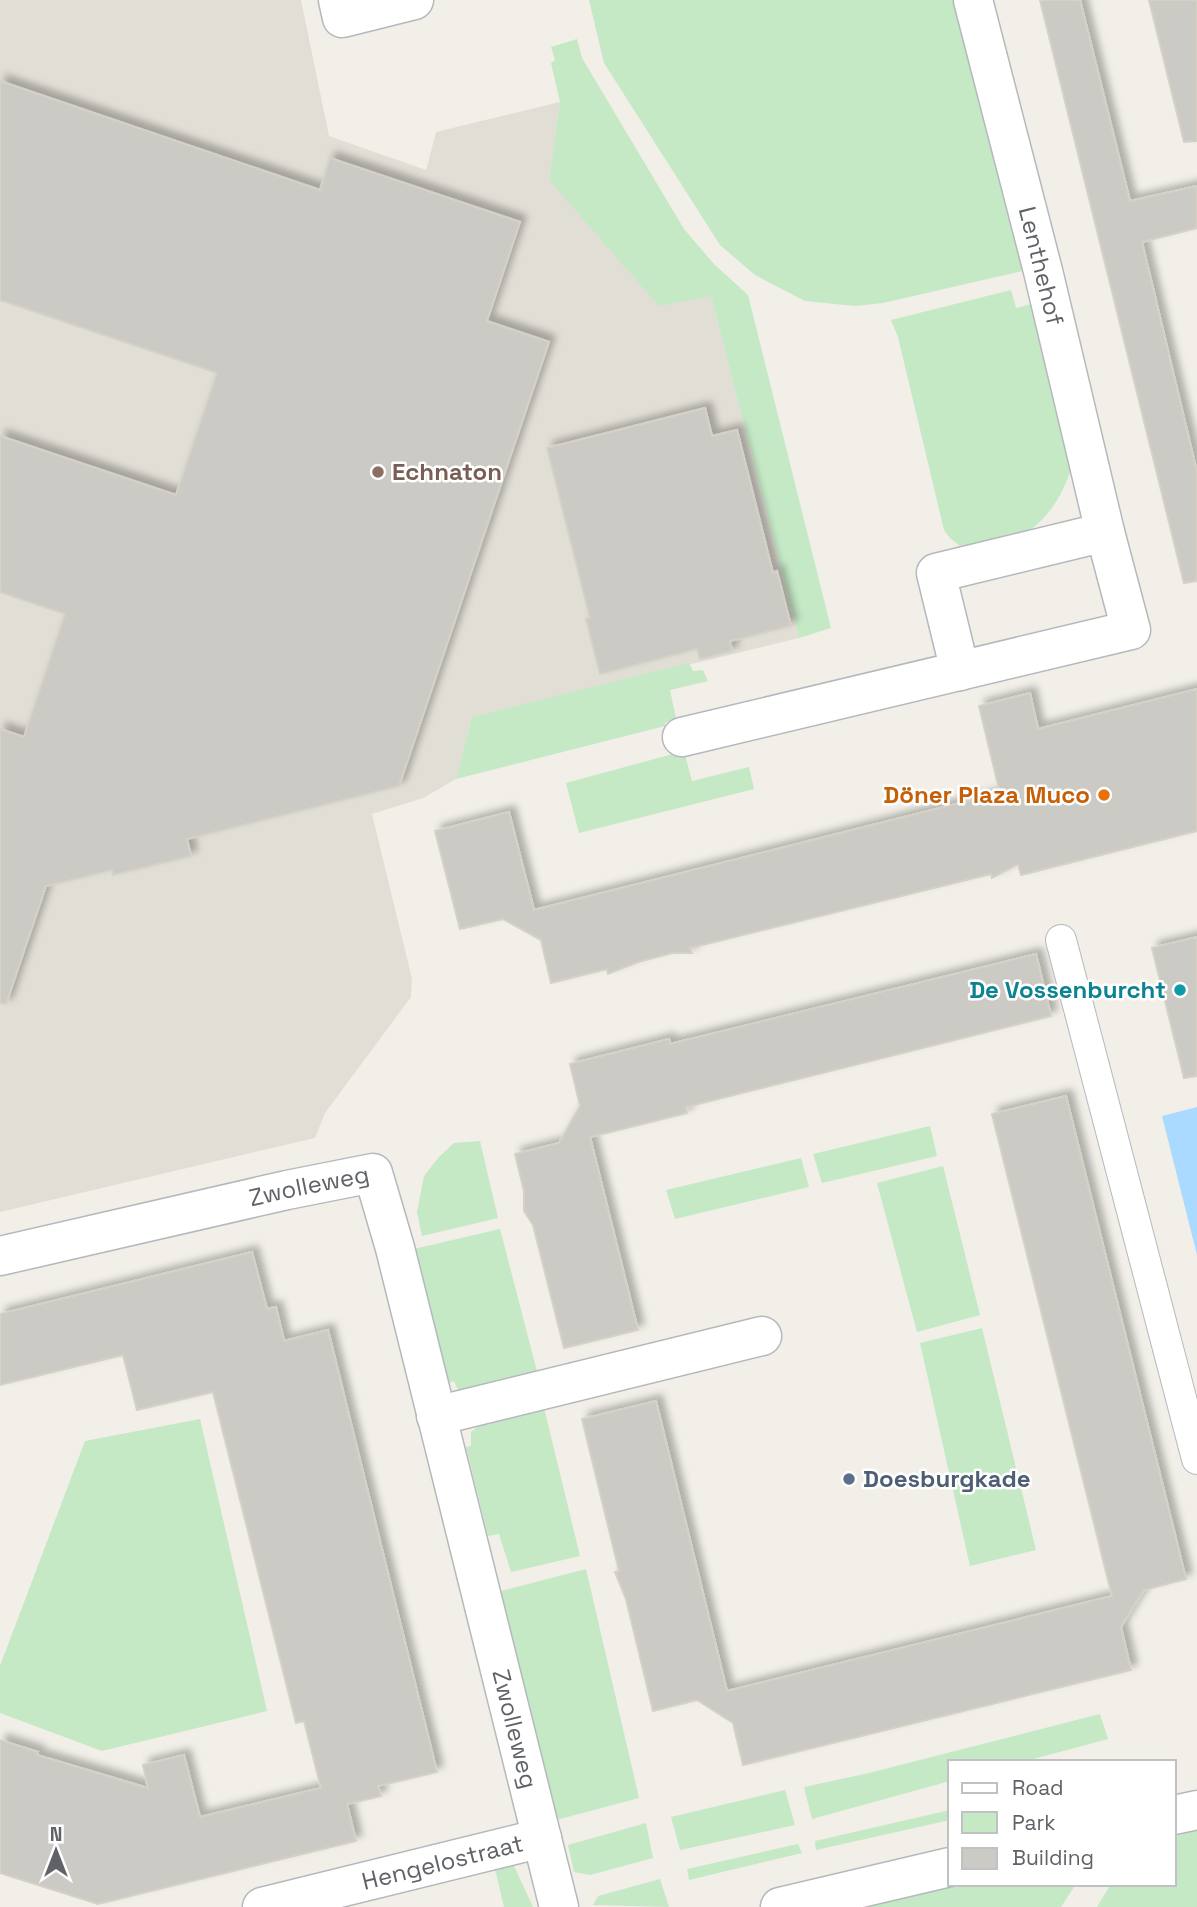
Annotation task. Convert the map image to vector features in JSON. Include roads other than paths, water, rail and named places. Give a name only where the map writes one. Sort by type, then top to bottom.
[{"type":"street","points":[[340,9],[414,0]]},
{"type":"street","name":"Lenthehof","points":[[682,737],[1131,630],[973,0]]},
{"type":"street","points":[[960,671],[936,573],[1105,532]]},
{"type":"street","points":[[1061,940],[1197,1459]]},
{"type":"street","name":"Zwolleweg","points":[[0,1256],[287,1190],[373,1174],[395,1248],[559,1907]]},
{"type":"street","points":[[436,1416],[762,1336]]},
{"type":"street","points":[[1176,1815],[1197,1810]]},
{"type":"street","name":"Hengelostraat","points":[[262,1907],[542,1838]]},
{"type":"street","points":[[780,1907],[948,1867]]},
{"type":"water","points":[[1197,1107],[1197,1255],[1162,1116]]},
{"type":"place","name":"Echnaton","points":[[378,472]]},
{"type":"place","name":"Döner Plaza Muco","points":[[1104,795]]},
{"type":"place","name":"De Vossenburcht","points":[[1180,990]]},
{"type":"place","name":"Doesburgkade","points":[[849,1479]]}]
